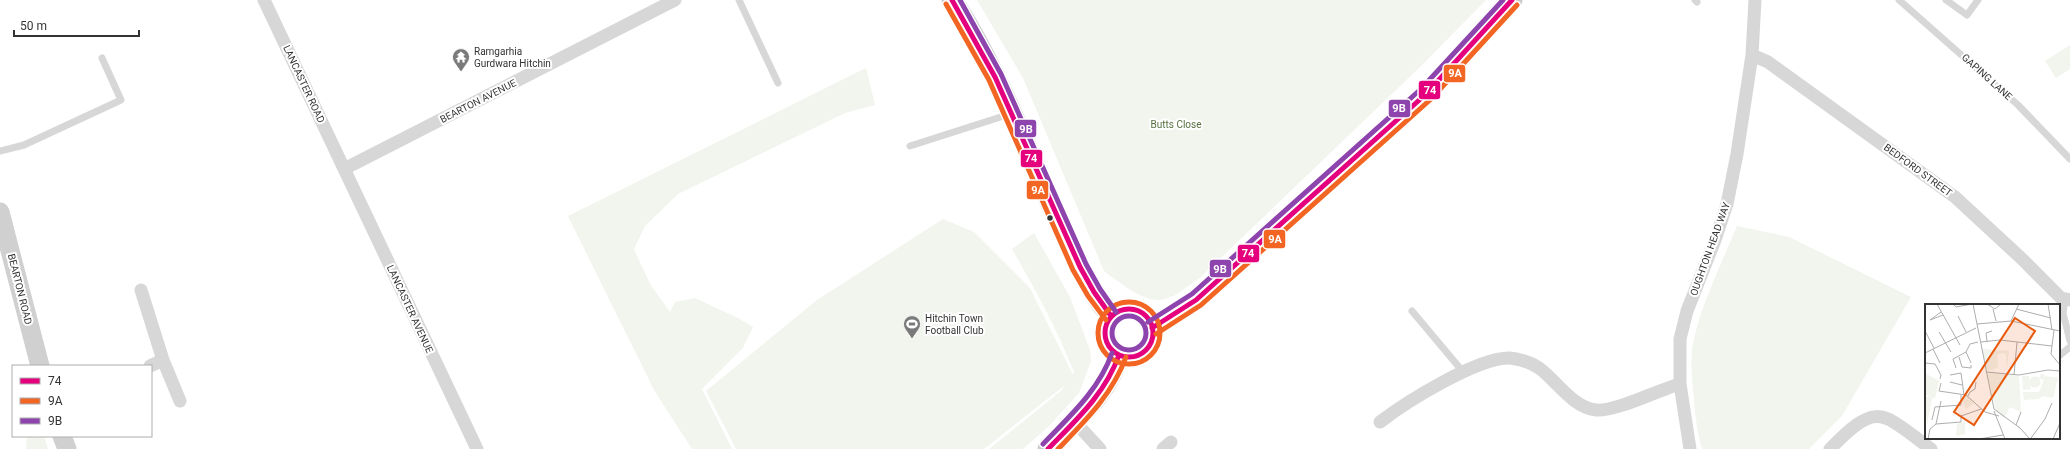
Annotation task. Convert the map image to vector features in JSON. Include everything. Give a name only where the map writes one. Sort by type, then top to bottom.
[{"type":"main road","points":[[952,0],[969,26],[1011,114],[1088,286],[1111,316]]},
{"type":"main road","points":[[1152,328],[1196,300],[1426,94],[1512,0]]},
{"type":"main road","points":[[1124,309],[1139,311],[1145,315],[1152,328],[1151,342],[1142,352],[1129,357],[1119,355],[1113,351],[1105,338],[1107,323],[1111,316],[1124,309]]},
{"type":"main road","points":[[1048,449],[1103,391],[1115,370],[1119,355]]},
{"type":"street","name":"LANCASTER ROAD","points":[[264,0],[344,169]]},
{"type":"street","name":"BEARTON AVENUE","points":[[344,169],[675,0]]},
{"type":"street","name":"OUGHTON HEAD WAY","points":[[1690,449],[1680,384],[1680,339],[1687,311],[1715,240],[1727,204],[1737,154],[1752,55],[1755,0]]},
{"type":"street","name":"BEDFORD STREET","points":[[1752,55],[1758,56],[1768,62],[1955,197],[2067,300]]},
{"type":"street","name":"LANCASTER AVENUE","points":[[344,169],[477,449]]},
{"type":"street","name":"BEARTON ROAD","points":[[0,212],[40,365]]},
{"type":"street","points":[[141,290],[163,360],[180,401]]},
{"type":"street","points":[[1380,422],[1420,395],[1464,372],[1495,360],[1509,358],[1530,362],[1585,408],[1596,410],[1613,409],[1680,384]]},
{"type":"street","points":[[152,365],[163,360]]},
{"type":"street","points":[[1830,449],[1859,422],[1866,418],[1879,416],[1892,420],[1931,449]]},
{"type":"street","points":[[1074,421],[1100,449]]},
{"type":"street","points":[[62,437],[67,449]]},
{"type":"lane","points":[[739,0],[778,83]]},
{"type":"lane","name":"GAPING LANE","points":[[1899,0],[2018,105],[2070,159]]},
{"type":"lane","points":[[1946,0],[1967,14],[1978,0]]},
{"type":"lane","points":[[0,151],[24,145],[121,100],[102,58]]},
{"type":"lane","points":[[910,146],[1011,114]]},
{"type":"lane","points":[[2067,300],[2063,313],[2070,341]]},
{"type":"lane","points":[[1412,311],[1464,372]]},
{"type":"lane","points":[[2060,355],[2070,347]]},
{"type":"green space","name":"Butts Close","points":[[977,0],[1486,0],[1421,66],[1201,277],[1174,296],[1159,300],[1137,294],[1104,271],[1023,78]]},
{"type":"green space","points":[[2070,45],[2070,69],[2056,78],[2045,61]]},
{"type":"green space","points":[[866,68],[875,105],[845,113],[678,194],[645,226],[634,249],[650,284],[670,312],[675,302],[695,298],[738,318],[753,327],[743,348],[702,389],[732,449],[692,449],[654,390],[568,216]]},
{"type":"green space","name":"Hitchin Town Football Club","points":[[943,219],[974,232],[1030,288],[1073,375],[1074,372],[1053,325],[1012,249],[1034,233],[1070,297],[1090,350],[1091,361],[1079,393],[1049,426],[1023,449],[989,449],[1062,390],[1064,386],[984,449],[736,449],[706,391],[817,300]]},
{"type":"green space","points":[[1737,226],[1789,237],[1911,297],[1842,416],[1809,449],[1702,449],[1696,424],[1691,363],[1693,343],[1706,299]]},
{"type":"green space","points":[[27,437],[44,437],[48,449],[26,449]]},
{"type":"transit line","name":"74","points":[[952,0],[995,77],[1080,267],[1094,292],[1111,316]]},
{"type":"transit line","name":"9B","points":[[960,0],[1001,74],[1086,264],[1100,289],[1116,312]]},
{"type":"transit line","name":"9B","points":[[1148,322],[1192,294],[1421,89],[1503,0]]},
{"type":"transit line","name":"74","points":[[1152,328],[1196,300],[1426,94],[1512,0]]},
{"type":"transit line","name":"9A","points":[[946,4],[989,80],[1073,270],[1088,296],[1106,320]]},
{"type":"transit line","name":"9A","points":[[1156,334],[1201,305],[1431,99],[1517,5]]},
{"type":"transit line","name":"9A","points":[[1129,302],[1141,304],[1151,311],[1158,321],[1160,333],[1158,345],[1151,355],[1141,362],[1129,364],[1117,362],[1107,355],[1100,345],[1098,333],[1100,321],[1107,311],[1117,304],[1129,302]]},
{"type":"transit line","name":"74","points":[[1129,309],[1138,311],[1146,316],[1151,324],[1153,333],[1151,342],[1146,350],[1138,355],[1129,357],[1120,355],[1112,350],[1107,342],[1105,333],[1107,324],[1112,316],[1120,311],[1129,309]]},
{"type":"transit line","name":"9B","points":[[1126,316],[1132,316],[1141,321],[1145,327],[1146,333],[1145,339],[1141,345],[1132,350],[1126,350],[1117,345],[1112,336],[1112,330],[1117,321],[1126,316]]},
{"type":"transit line","name":"9B","points":[[1043,444],[1092,391],[1100,379],[1112,353]]},
{"type":"transit line","name":"74","points":[[1048,449],[1089,406],[1106,382],[1119,355]]},
{"type":"transit line","name":"9A","points":[[1058,449],[1097,407],[1120,371],[1126,357]]},
{"type":"place","name":"Ramgarhia Gurdwara Hitchin","points":[[461,72]]},
{"type":"place","name":"Hitchin Town Football Club","points":[[912,339]]}]
